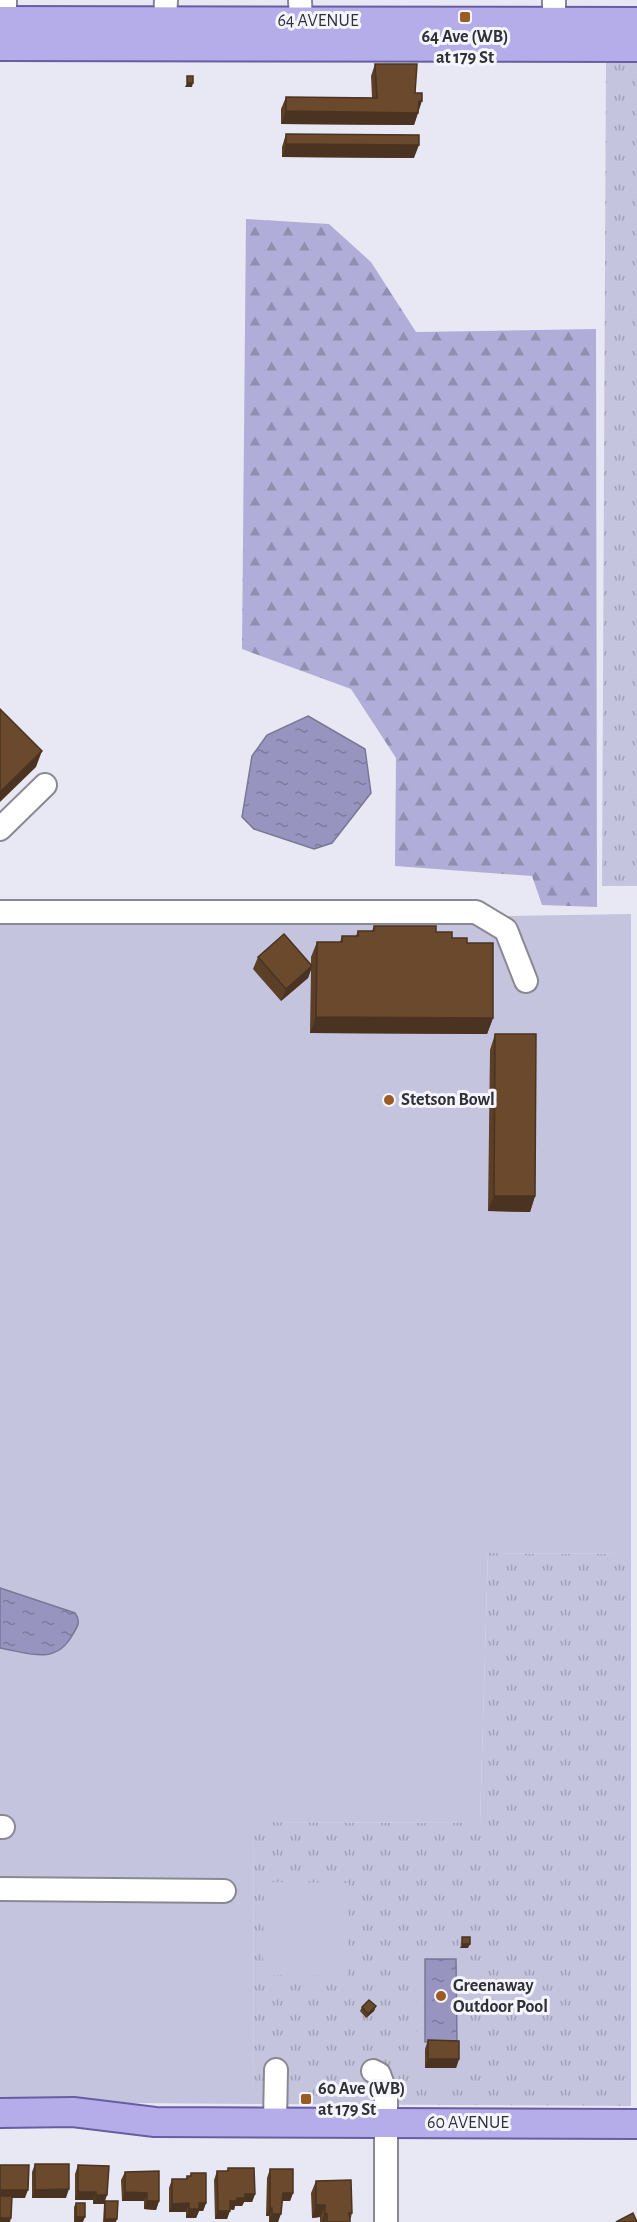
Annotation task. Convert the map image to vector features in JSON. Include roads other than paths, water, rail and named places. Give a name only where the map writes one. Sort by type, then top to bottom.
[{"type":"main road","name":"64 AVENUE","points":[[3,9],[554,11],[637,22]]},
{"type":"main road","name":"64 AVENUE","points":[[0,46],[637,47]]},
{"type":"main road","name":"60 AVENUE","points":[[0,2113],[74,2112],[155,2122]]},
{"type":"main road","name":"60 AVENUE","points":[[0,2131],[74,2131],[155,2122],[637,2124]]},
{"type":"street","points":[[0,829],[45,785]]},
{"type":"street","points":[[0,912],[476,912],[506,930],[526,981]]},
{"type":"street","points":[[0,1889],[224,1891]]},
{"type":"street","points":[[275,2122],[276,2070]]},
{"type":"street","points":[[373,2071],[379,2074],[385,2090],[386,2222]]},
{"type":"water","points":[[308,716],[365,749],[371,793],[332,843],[314,849],[254,829],[242,817],[252,756],[267,735]]},
{"type":"water","points":[[0,1588],[75,1613],[78,1624],[66,1644],[50,1654],[41,1655],[0,1648]]},
{"type":"water","points":[[425,1959],[456,1959],[457,2042],[425,2042]]},
{"type":"place","name":"64 Ave (WB) at 179 St","points":[[465,17]]},
{"type":"place","name":"Stetson Bowl","points":[[389,1100]]},
{"type":"place","name":"Greenaway Outdoor Pool","points":[[441,1996]]},
{"type":"place","name":"60 Ave (WB) at 179 St","points":[[306,2099]]}]
